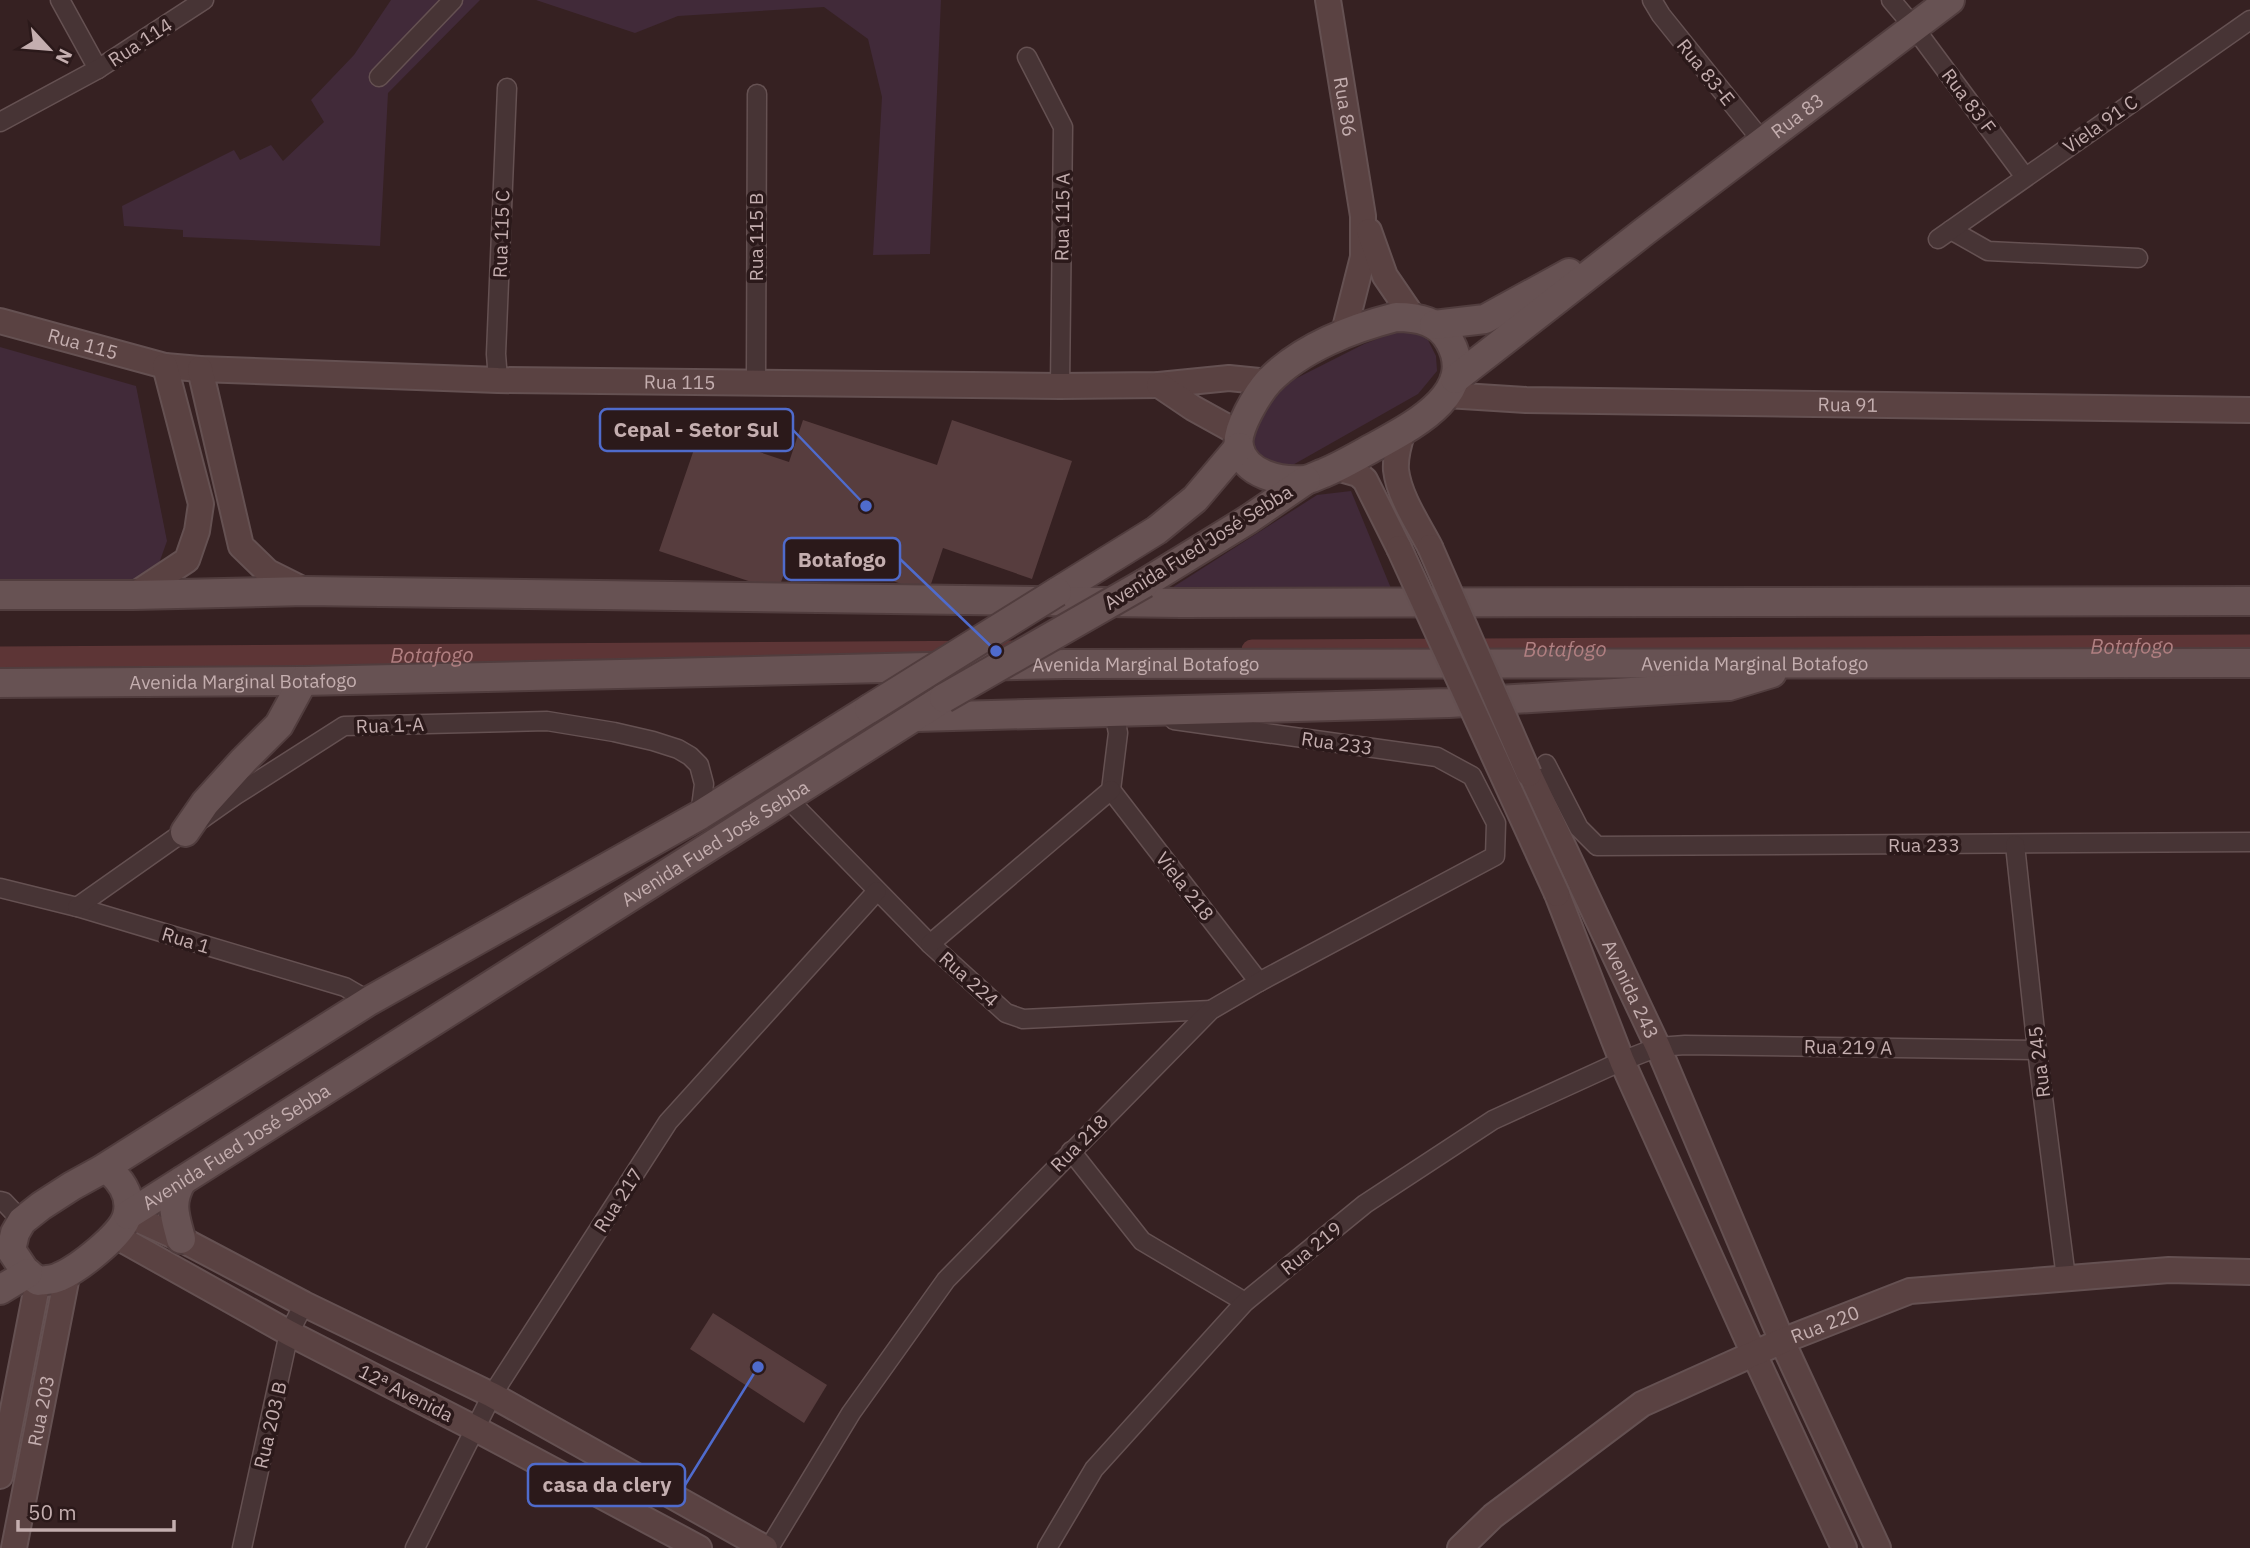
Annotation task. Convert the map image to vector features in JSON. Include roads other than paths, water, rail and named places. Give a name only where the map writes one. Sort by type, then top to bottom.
[{"type":"main road","name":"Rua 83","points":[[1306,480],[1337,468],[1431,412],[1451,387],[1645,231],[1950,0]]},
{"type":"main road","name":"Rua 83","points":[[1343,336],[1396,317],[1424,321],[1485,319],[1645,231]]},
{"type":"main road","points":[[1424,321],[1451,343],[1456,362],[1451,387]]},
{"type":"main road","name":"Avenida Fued José Sebba","points":[[12,1232],[41,1206],[72,1185],[101,1170],[369,1001],[700,815],[1157,530],[1195,499],[1239,440],[1251,407],[1269,382],[1290,363],[1343,336]]},
{"type":"main road","points":[[1239,440],[1253,468],[1282,480],[1306,480]]},
{"type":"main road","name":"Avenida Fued José Sebba","points":[[33,1277],[59,1278],[93,1256],[121,1225],[182,1181],[944,698],[1144,583],[1249,519],[1306,480]]},
{"type":"main road","points":[[0,595],[306,591],[1181,603],[2250,601]]},
{"type":"main road","name":"Avenida Marginal Botafogo","points":[[0,683],[303,681],[1065,664],[2250,663]]},
{"type":"main road","points":[[916,717],[1449,703],[1729,686],[1802,664]]},
{"type":"main road","points":[[185,832],[205,803],[279,725],[303,681]]},
{"type":"main road","points":[[787,798],[784,786],[862,715]]},
{"type":"main road","points":[[101,1170],[111,1172],[120,1181],[129,1200],[121,1225]]},
{"type":"main road","points":[[181,1239],[174,1194],[182,1181]]},
{"type":"main road","points":[[0,1290],[33,1277],[11,1250],[12,1232]]},
{"type":"street","points":[[60,0],[98,69]]},
{"type":"street","name":"Rua 114","points":[[0,122],[98,69],[204,0]]},
{"type":"street","points":[[379,77],[453,0]]},
{"type":"street","name":"Rua 86","points":[[1328,0],[1363,216],[1363,257],[1343,336]]},
{"type":"street","name":"Rua 83-E","points":[[1652,0],[1661,15],[1763,142]]},
{"type":"street","name":"Rua 83 F","points":[[1891,0],[2025,177]]},
{"type":"street","name":"Viela 91 C","points":[[2138,258],[1988,251],[1945,234],[2250,20]]},
{"type":"street","name":"Rua 115 A","points":[[1027,57],[1063,127],[1060,386]]},
{"type":"street","name":"Rua 115 C","points":[[498,380],[496,354],[507,88]]},
{"type":"street","name":"Rua 115 B","points":[[756,381],[757,93]]},
{"type":"street","name":"Rua 86","points":[[1363,216],[1385,276],[1424,321]]},
{"type":"street","name":"Rua 115","points":[[0,320],[165,366],[201,369],[498,380],[1060,386],[1159,385],[1229,378],[1269,382]]},
{"type":"street","points":[[134,595],[187,560],[197,531],[201,505],[165,366]]},
{"type":"street","points":[[201,369],[241,547],[268,572],[306,591]]},
{"type":"street","points":[[1159,385],[1239,440]]},
{"type":"street","name":"Rua 91","points":[[1451,387],[1554,400],[2250,410]]},
{"type":"street","name":"Avenida 243","points":[[1403,431],[1396,469],[1406,499],[1538,769],[1782,1341],[1878,1548]]},
{"type":"street","name":"Avenida 243","points":[[1337,468],[1358,474],[1365,480],[1399,548],[1557,894],[1622,1061],[1844,1548]]},
{"type":"street","points":[[930,944],[1111,790],[1118,733],[1114,712]]},
{"type":"street","name":"Rua 233","points":[[1114,712],[1437,757],[1472,776],[1496,823],[1495,856]]},
{"type":"street","name":"Rua 1-A","points":[[77,906],[236,795],[344,726],[547,721],[653,741],[678,749],[699,765],[704,784],[700,815]]},
{"type":"street","name":"Rua 233","points":[[1538,769],[1579,828],[1597,846],[2250,842]]},
{"type":"street","name":"Viela 218","points":[[1111,790],[1258,982]]},
{"type":"street","name":"Rua 224","points":[[787,798],[930,944],[1006,1013],[1023,1019],[1211,1010]]},
{"type":"street","name":"Rua 245","points":[[2015,845],[2037,1050],[2066,1278]]},
{"type":"street","name":"Rua 218","points":[[767,1548],[850,1413],[946,1280],[1211,1010],[1258,982],[1495,856]]},
{"type":"street","name":"Rua 1","points":[[0,888],[77,906],[345,988],[369,1001]]},
{"type":"street","name":"Rua 217","points":[[415,1548],[492,1395],[668,1122],[877,891]]},
{"type":"street","name":"Rua 219 A","points":[[1658,1047],[1685,1045],[2037,1050]]},
{"type":"street","name":"Rua 219","points":[[1047,1548],[1094,1469],[1245,1302],[1365,1204],[1493,1120],[1658,1047]]},
{"type":"street","points":[[1071,1151],[1142,1241],[1245,1302]]},
{"type":"street","points":[[0,1201],[4,1202],[12,1232]]},
{"type":"street","name":"12ª Avenida","points":[[121,1225],[181,1239],[304,1304],[492,1395],[767,1548]]},
{"type":"street","name":"12ª Avenida","points":[[121,1225],[289,1333],[699,1548]]},
{"type":"street","name":"Rua 220","points":[[1460,1548],[1493,1516],[1642,1404],[1782,1341],[1910,1291],[2169,1270],[2250,1272]]},
{"type":"street","name":"Rua 203","points":[[14,1548],[68,1271]]},
{"type":"street","name":"Rua 203","points":[[0,1476],[33,1277]]},
{"type":"street","name":"Rua 203 B","points":[[242,1548],[289,1333],[304,1304]]},
{"type":"waterway","name":"Botafogo","points":[[1252,650],[2250,645]]},
{"type":"waterway","name":"Botafogo","points":[[0,657],[1027,651]]},
{"type":"place","name":"Cepal - Setor Sul","points":[[866,506]]},
{"type":"place","name":"Botafogo","points":[[996,651]]},
{"type":"place","name":"casa da clery","points":[[758,1367]]}]
